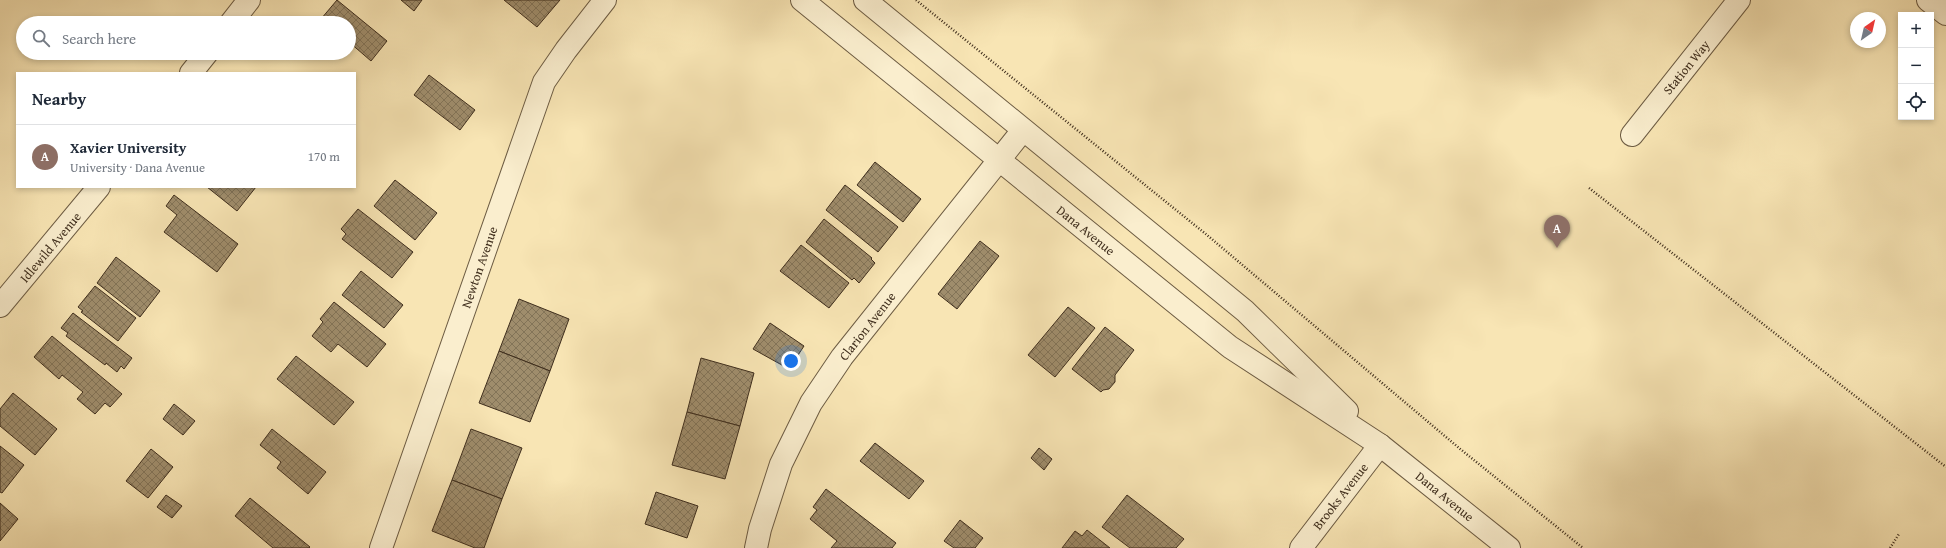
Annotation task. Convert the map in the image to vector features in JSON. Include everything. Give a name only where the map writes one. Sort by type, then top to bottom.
[{"type":"street","points":[[236,16],[249,0]]},
{"type":"street","name":"Newton Avenue","points":[[381,548],[544,82],[566,50],[605,0]]},
{"type":"street","name":"Dana Avenue","points":[[802,0],[1230,347],[1380,445],[1509,548]]},
{"type":"street","name":"Dana Avenue","points":[[865,0],[1245,311],[1380,445]]},
{"type":"street","name":"Station Way","points":[[1632,135],[1739,0]]},
{"type":"street","points":[[1928,0],[1946,14]]},
{"type":"street","points":[[192,72],[201,60]]},
{"type":"street","name":"Clarion Avenue","points":[[756,548],[760,529],[781,464],[811,402],[842,357],[1023,130]]},
{"type":"street","name":"Idlewild Avenue","points":[[0,306],[98,188]]},
{"type":"street","name":"Brooks Avenue","points":[[1301,548],[1380,445]]},
{"type":"path","points":[[916,0],[1207,236],[1459,448],[1583,548]]},
{"type":"path","points":[[1589,188],[1946,467]]},
{"type":"path","points":[[1890,548],[1899,534]]},
{"type":"building","points":[[337,0],[387,41],[371,61],[356,48],[356,16],[324,16]]},
{"type":"building","points":[[401,0],[422,0],[414,11]]},
{"type":"building","points":[[504,0],[560,0],[537,27]]},
{"type":"building","points":[[429,75],[475,110],[460,130],[414,95]]},
{"type":"building","points":[[875,162],[921,199],[903,222],[857,185]]},
{"type":"building","points":[[395,180],[437,213],[415,240],[374,206]]},
{"type":"building","points":[[845,185],[898,227],[878,252],[826,210]]},
{"type":"building","points":[[208,188],[255,188],[237,211]]},
{"type":"building","points":[[174,195],[238,244],[217,272],[164,232],[177,215],[166,206]]},
{"type":"building","points":[[358,209],[413,252],[392,278],[342,239],[346,234],[341,229]]},
{"type":"building","points":[[824,219],[872,258],[871,259],[875,263],[859,283],[854,278],[852,280],[806,242]]},
{"type":"building","points":[[980,241],[999,256],[957,309],[938,294]]},
{"type":"building","points":[[801,245],[849,283],[829,308],[780,271]]},
{"type":"building","points":[[116,257],[160,291],[140,317],[97,283]]},
{"type":"building","points":[[361,271],[403,305],[384,328],[342,295]]},
{"type":"building","points":[[95,286],[136,318],[118,341],[81,312],[83,311],[78,307]]},
{"type":"building","points":[[519,299],[569,319],[550,371],[499,351]]},
{"type":"building","points":[[334,302],[386,344],[367,367],[338,344],[331,352],[312,336],[323,322],[320,319]]},
{"type":"building","points":[[1068,307],[1095,328],[1055,377],[1028,355]]},
{"type":"building","points":[[73,313],[132,358],[124,369],[121,366],[117,372],[106,363],[105,365],[66,336],[68,333],[61,328]]},
{"type":"building","points":[[770,323],[804,346],[789,369],[753,349]]},
{"type":"building","points":[[1105,327],[1134,350],[1115,375],[1115,382],[1109,389],[1101,392],[1072,369]]},
{"type":"building","points":[[52,336],[122,394],[110,407],[105,403],[95,414],[77,399],[83,392],[62,375],[59,379],[34,357]]},
{"type":"building","points":[[499,351],[550,371],[530,422],[479,403]]},
{"type":"building","points":[[296,356],[354,402],[334,425],[277,379]]},
{"type":"building","points":[[701,358],[754,373],[740,426],[687,412]]},
{"type":"building","points":[[13,393],[57,429],[35,455],[0,426],[0,409]]},
{"type":"building","points":[[174,404],[195,421],[183,435],[163,419]]},
{"type":"building","points":[[687,412],[740,426],[725,479],[672,465]]},
{"type":"building","points":[[272,429],[326,472],[308,494],[277,468],[281,462],[260,445]]},
{"type":"building","points":[[471,429],[522,448],[502,499],[452,480]]},
{"type":"building","points":[[875,443],[924,481],[909,499],[860,461]]},
{"type":"building","points":[[0,446],[24,465],[2,493],[0,492]]},
{"type":"building","points":[[1039,448],[1052,459],[1044,470],[1031,458]]},
{"type":"building","points":[[151,449],[173,467],[148,498],[126,481]]},
{"type":"building","points":[[452,480],[502,499],[484,548],[475,548],[432,531]]},
{"type":"building","points":[[826,489],[896,543],[892,548],[831,548],[837,541],[810,519],[817,510],[813,507]]},
{"type":"building","points":[[656,492],[698,506],[687,538],[645,524]]},
{"type":"building","points":[[166,495],[182,506],[172,518],[157,507]]},
{"type":"building","points":[[1127,495],[1184,539],[1176,548],[1130,548],[1102,527]]},
{"type":"building","points":[[250,498],[310,547],[273,548],[235,516]]},
{"type":"building","points":[[0,503],[18,519],[0,541]]},
{"type":"building","points":[[960,520],[983,538],[975,548],[954,548],[944,541]]},
{"type":"building","points":[[1087,530],[1110,548],[1062,548],[1075,531],[1082,536]]},
{"type":"place","name":"Xavier University","points":[[1557,248]]}]
